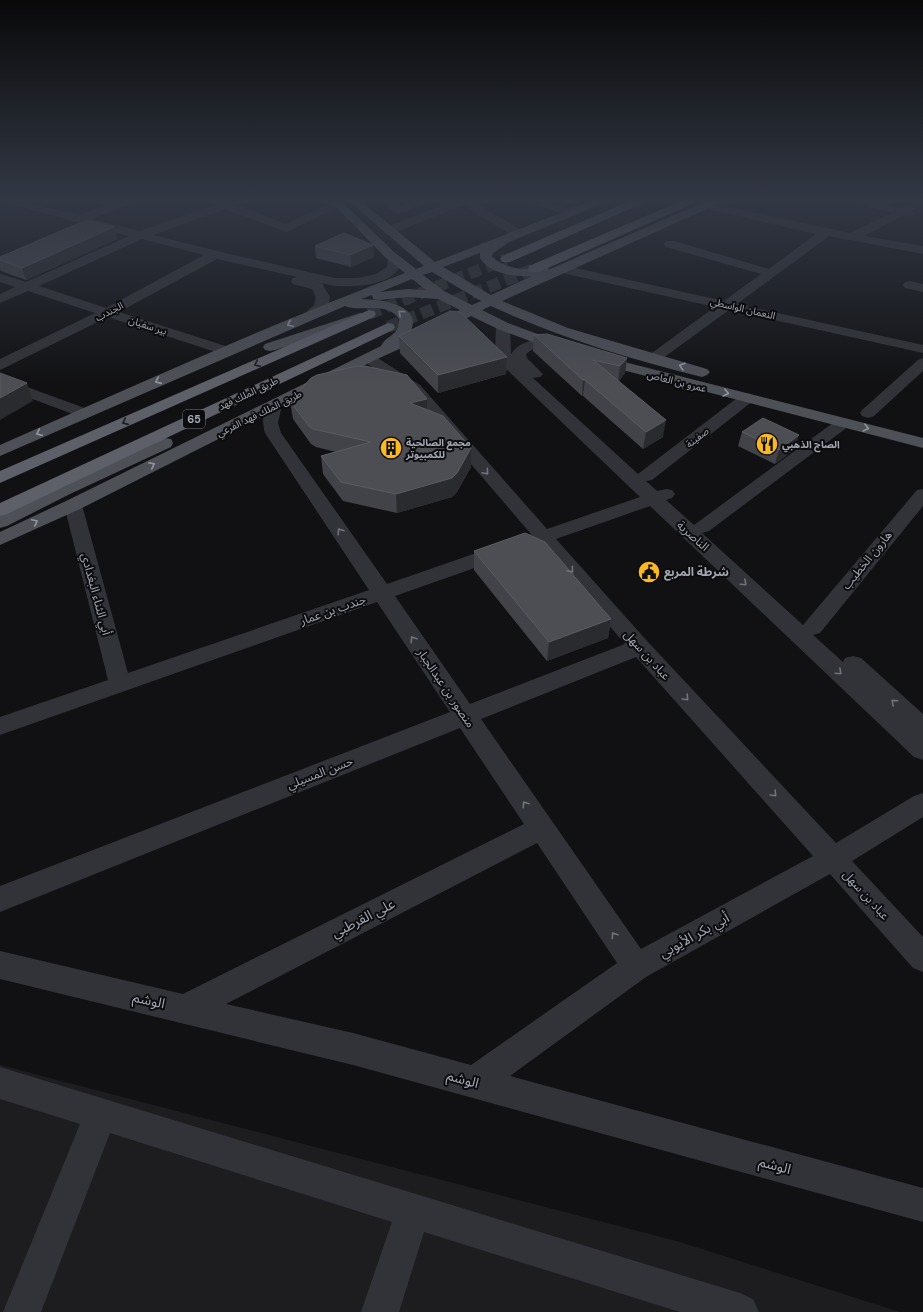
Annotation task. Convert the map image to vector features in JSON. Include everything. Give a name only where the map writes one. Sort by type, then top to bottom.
[{"type":"highway","points":[[536,273],[559,262]]},
{"type":"highway","name":"طريق الملك فهد","points":[[0,478],[369,314]]},
{"type":"highway","name":"طريق الملك فهد","points":[[0,510],[388,327]]},
{"type":"main road","points":[[399,262],[414,274],[439,288]]},
{"type":"main road","points":[[428,262],[468,287]]},
{"type":"main road","points":[[0,451],[310,315],[446,262]]},
{"type":"main road","points":[[468,287],[476,262]]},
{"type":"main road","points":[[490,262],[504,269],[520,272],[540,272],[568,266]]},
{"type":"main road","name":"طريق الملك فهد الفرعي","points":[[0,538],[73,505],[368,358],[409,340],[468,287],[492,301],[536,273],[568,266],[577,262]]},
{"type":"main road","points":[[409,340],[433,319],[442,308],[443,299],[434,267]]},
{"type":"main road","points":[[340,303],[381,295],[408,293],[439,288],[506,285],[536,273]]},
{"type":"main road","points":[[536,273],[522,297],[523,306],[545,324]]},
{"type":"main road","points":[[356,296],[380,277]]},
{"type":"main road","name":"عمرو بن العاص","points":[[439,288],[468,287],[492,301],[545,324],[610,346],[787,393]]},
{"type":"main road","name":"عمرو بن العاص","points":[[468,287],[503,326],[551,344],[612,364],[747,398],[862,416],[923,443]]},
{"type":"main road","points":[[310,315],[340,305],[357,303],[376,303],[399,310],[405,317],[406,327],[398,339],[368,358]]},
{"type":"main road","points":[[0,463],[190,378],[248,354],[369,314]]},
{"type":"main road","points":[[409,340],[455,324],[468,322],[503,326]]},
{"type":"main road","points":[[0,522],[64,490],[318,371],[340,359],[388,327]]},
{"type":"street","points":[[0,299],[81,262]]},
{"type":"street","name":"الجندب","points":[[0,365],[108,312],[201,262]]},
{"type":"street","points":[[239,262],[275,275],[317,286],[323,297],[321,307],[310,315]]},
{"type":"street","points":[[250,262],[312,277],[346,282],[358,282],[380,277],[388,273],[395,264],[395,262]]},
{"type":"street","points":[[733,262],[770,273]]},
{"type":"street","points":[[654,358],[785,262]]},
{"type":"street","name":"النعمان الواسطي","points":[[568,266],[727,305],[923,349]]},
{"type":"street","name":"بير سفيان","points":[[0,278],[227,351]]},
{"type":"street","name":"الناصرية","points":[[503,326],[502,352],[510,365],[659,497],[923,750]]},
{"type":"street","name":"الناصرية","points":[[551,344],[539,344],[522,349],[518,354],[520,360],[646,476],[659,497],[702,527],[923,728]]},
{"type":"street","name":"عباد بن سهل","points":[[368,358],[414,388],[640,648],[923,958]]},
{"type":"street","points":[[702,527],[862,416],[923,363]]},
{"type":"street","points":[[0,382],[84,413]]},
{"type":"street","name":"صفينة","points":[[646,476],[747,398]]},
{"type":"street","name":"منصور بن عبدالجبار","points":[[274,405],[270,423],[273,433],[636,967]]},
{"type":"street","name":"هارون الخطيب","points":[[812,628],[923,494]]},
{"type":"street","name":"جندب بن عمار","points":[[0,726],[659,497]]},
{"type":"street","name":"أبي الثناء البغدادي","points":[[73,505],[120,684]]},
{"type":"street","name":"حسن المسيلي","points":[[0,899],[640,648]]},
{"type":"street","name":"أبي بكر الأيوبي","points":[[474,1082],[636,967],[833,859],[923,804]]},
{"type":"street","name":"علي القرطبي","points":[[184,1008],[542,828]]},
{"type":"street","name":"الوشم","points":[[0,965],[353,1048],[923,1205]]},
{"type":"street","points":[[0,1083],[740,1312]]},
{"type":"street","points":[[22,1312],[101,1114]]},
{"type":"street","points":[[380,1312],[413,1211]]},
{"type":"shaded area","points":[[0,1065],[680,1242],[900,1312],[0,1312]]},
{"type":"building","points":[[6,262],[35,262],[22,268]]},
{"type":"building","points":[[450,311],[460,312],[507,357],[438,375],[399,336]]},
{"type":"building","points":[[547,334],[627,358],[620,366],[593,360],[666,420],[646,432],[585,380],[583,380],[534,335]]},
{"type":"building","points":[[357,366],[365,366],[407,375],[427,399],[410,403],[443,416],[471,448],[457,473],[452,478],[396,494],[341,482],[321,456],[371,442],[313,429],[290,401],[311,378],[317,375]]},
{"type":"building","points":[[0,373],[27,383],[0,398]]},
{"type":"building","points":[[763,418],[799,435],[779,450],[742,432]]},
{"type":"building","points":[[525,533],[545,542],[611,619],[549,642],[474,551]]},
{"type":"tunnel","points":[[369,314],[498,262]]},
{"type":"tunnel","points":[[388,327],[534,269]]},
{"type":"place","name":"الصاج الذهبي","points":[[767,444]]},
{"type":"place","name":"مجمع الصالحية للكمبيوتر","points":[[391,448]]},
{"type":"place","name":"شرطة المربع","points":[[649,572]]}]
